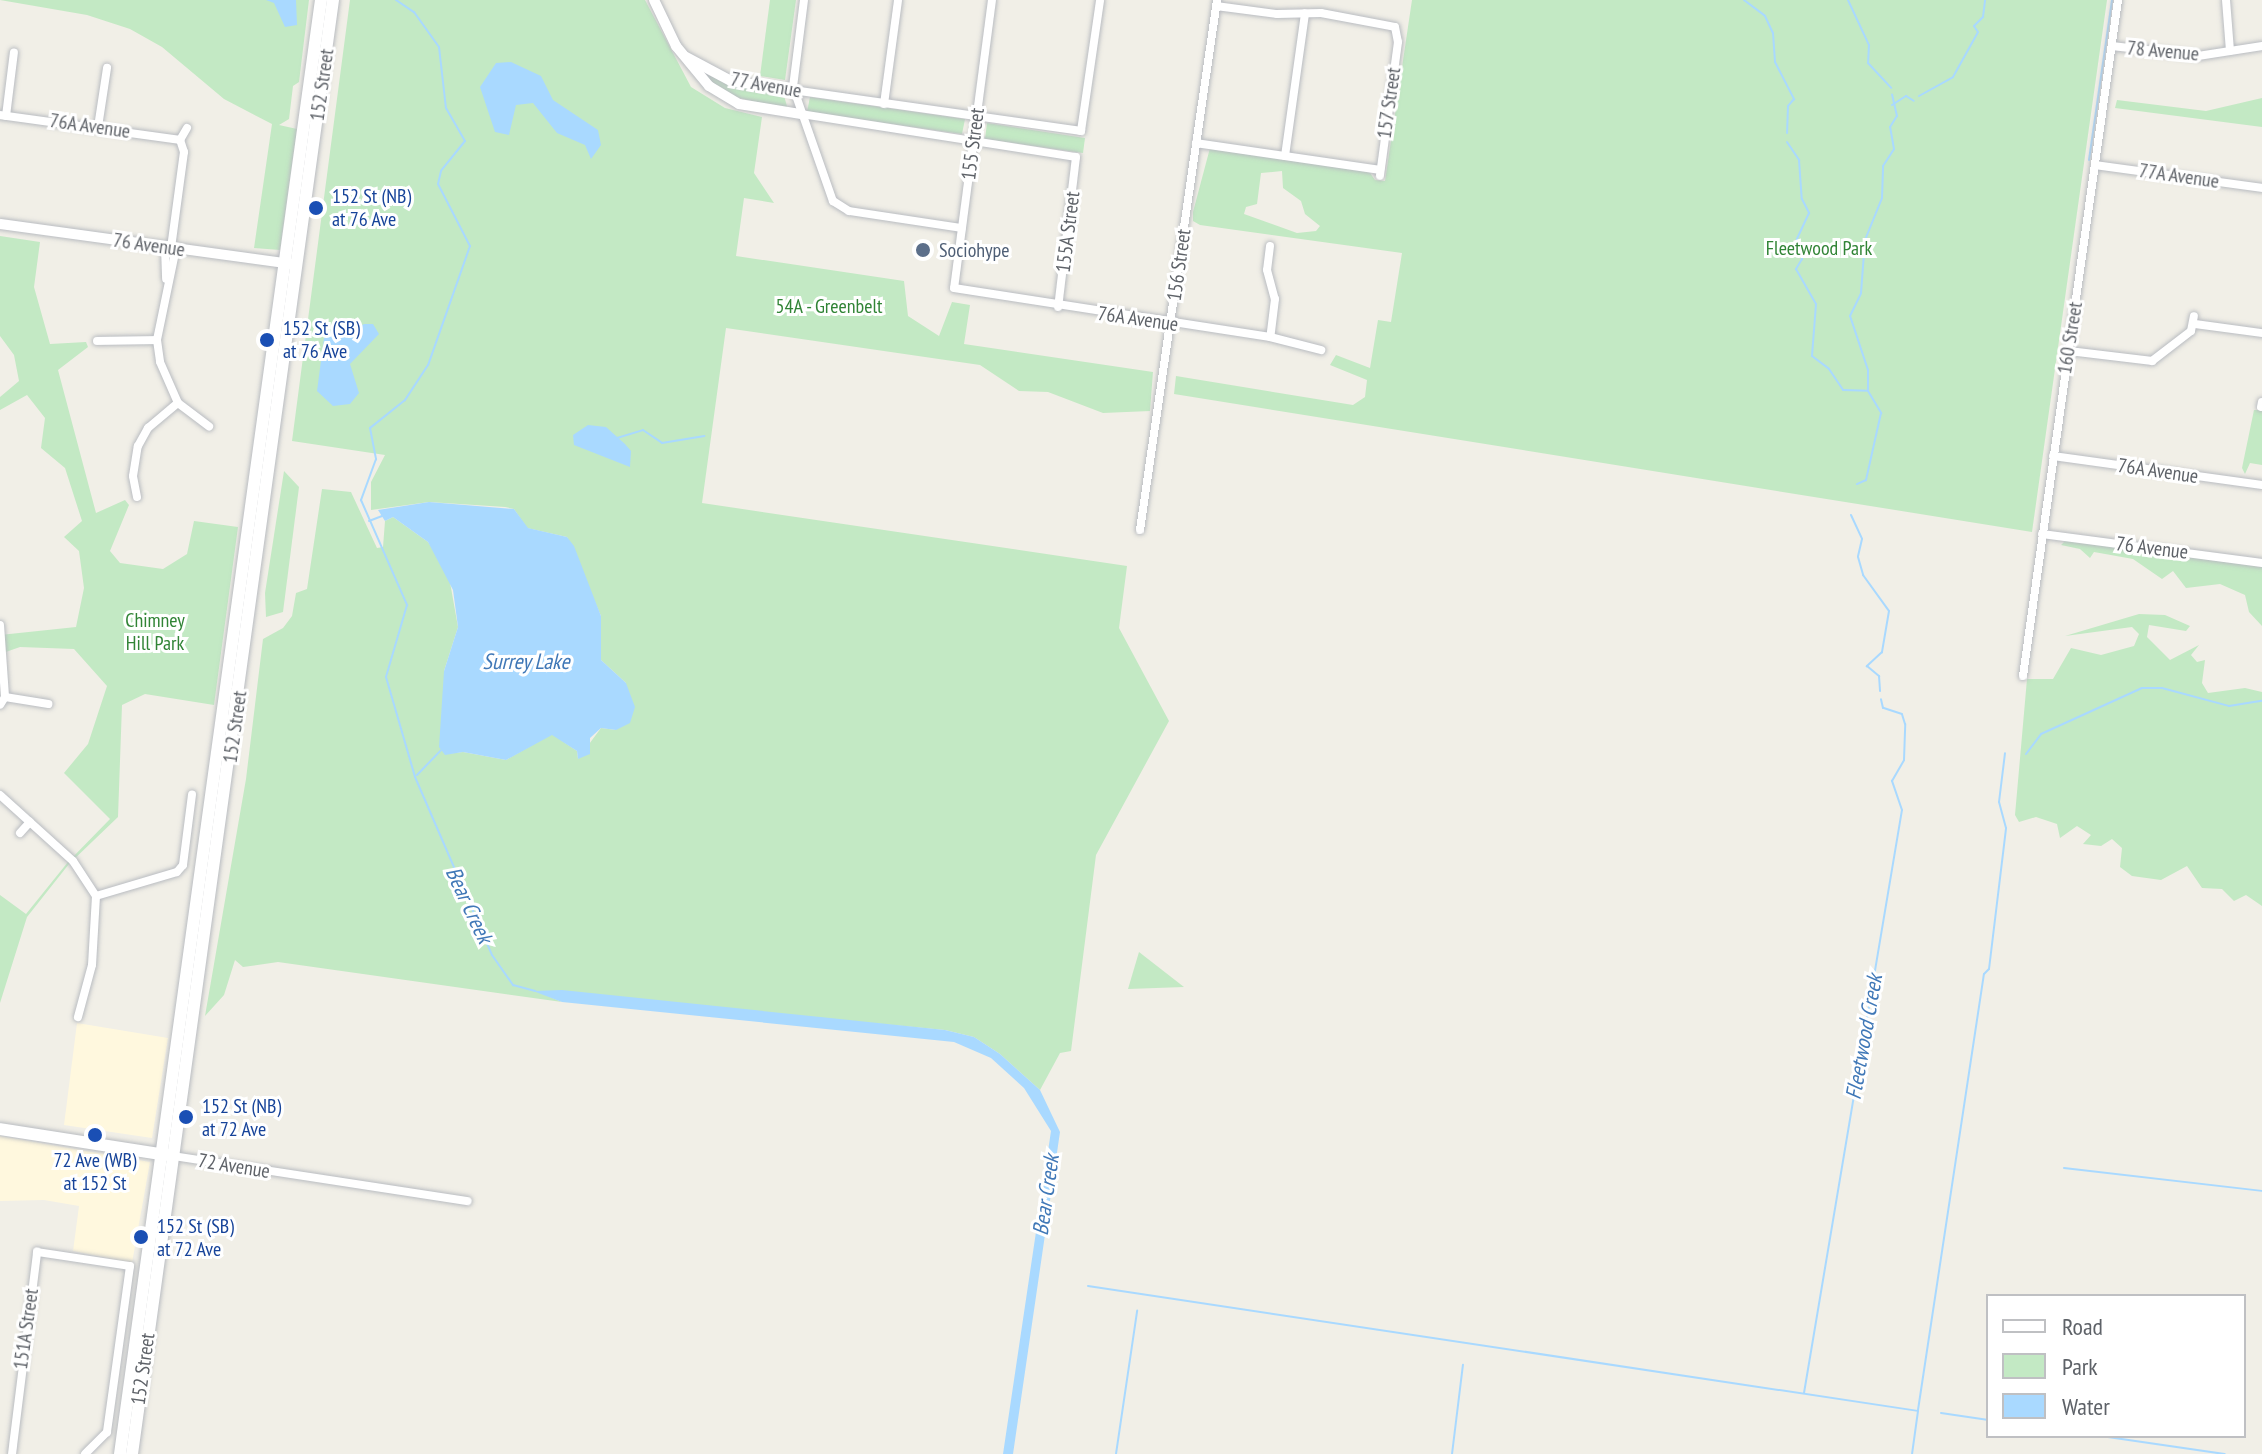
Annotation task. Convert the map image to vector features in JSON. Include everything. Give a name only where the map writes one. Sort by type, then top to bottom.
[{"type":"main road","name":"152 Street","points":[[292,265],[321,0]]},
{"type":"main road","name":"152 Street","points":[[120,1454],[333,0]]},
{"type":"main road","name":"72 Avenue","points":[[0,1129],[166,1155]]},
{"type":"main road","name":"152 Street","points":[[132,1454],[166,1155]]},
{"type":"street","points":[[654,0],[681,54]]},
{"type":"street","points":[[804,0],[793,90],[820,176],[838,206],[962,228]]},
{"type":"street","points":[[884,104],[898,0]]},
{"type":"street","name":"155 Street","points":[[954,288],[992,0]]},
{"type":"street","name":"77 Avenue","points":[[681,54],[731,81],[1081,131],[1100,0]]},
{"type":"street","name":"160 Street","points":[[2023,676],[2118,0]]},
{"type":"street","points":[[2226,0],[2230,51]]},
{"type":"street","points":[[1196,143],[1285,156],[1305,13],[1217,3]]},
{"type":"street","name":"156 Street","points":[[1140,530],[1217,3]]},
{"type":"street","name":"157 Street","points":[[1285,156],[1380,173],[1397,29],[1388,23],[1305,13]]},
{"type":"street","name":"78 Avenue","points":[[2112,46],[2187,56],[2262,46]]},
{"type":"street","points":[[3,115],[14,52]]},
{"type":"street","name":"77 Avenue","points":[[681,54],[701,79],[727,98],[801,114],[1076,157]]},
{"type":"street","points":[[98,127],[107,68]]},
{"type":"street","name":"76A Avenue","points":[[3,115],[180,140]]},
{"type":"street","points":[[187,128],[180,140],[184,152],[157,340],[162,368],[178,403],[209,426]]},
{"type":"street","name":"155A Street","points":[[1058,307],[1076,157]]},
{"type":"street","name":"77A Avenue","points":[[2095,165],[2262,188]]},
{"type":"street","name":"76 Avenue","points":[[0,224],[292,265]]},
{"type":"street","points":[[1270,246],[1267,270],[1275,299],[1270,337]]},
{"type":"street","name":"76A Avenue","points":[[954,288],[1058,307],[1270,337],[1321,350]]},
{"type":"street","points":[[2069,351],[2152,361],[2194,320],[2262,333]]},
{"type":"street","points":[[97,341],[157,340]]},
{"type":"street","points":[[137,497],[133,476],[138,446],[151,425],[178,403]]},
{"type":"street","name":"76A Avenue","points":[[2053,456],[2262,485]]},
{"type":"street","name":"76 Avenue","points":[[2042,534],[2262,563]]},
{"type":"street","points":[[0,625],[3,701],[48,704]]},
{"type":"street","points":[[0,795],[73,861],[96,896],[94,951],[78,1017]]},
{"type":"street","points":[[96,896],[177,872],[183,865],[192,795]]},
{"type":"street","points":[[20,833],[30,822]]},
{"type":"street","name":"72 Avenue","points":[[166,1155],[468,1201]]},
{"type":"street","name":"151A Street","points":[[12,1454],[37,1252],[130,1266],[109,1426],[85,1454]]},
{"type":"shaded area","points":[[77,1023],[168,1038],[152,1138],[64,1125]]},
{"type":"shaded area","points":[[0,1136],[150,1162],[132,1263],[73,1251],[79,1206],[44,1200],[0,1201]]},
{"type":"green space","points":[[0,0],[309,0],[299,82],[293,86],[289,119],[279,125],[297,129],[280,250],[254,248],[272,124],[224,99],[162,47],[130,29],[87,15]]},
{"type":"green space","name":"54A - Greenbelt","points":[[350,0],[645,0],[691,87],[725,108],[762,117],[754,173],[774,203],[744,198],[736,256],[904,281],[908,316],[939,336],[952,302],[970,305],[964,344],[1153,372],[1150,411],[1103,413],[1048,392],[1019,391],[980,365],[726,328],[702,503],[1127,566],[1119,628],[1169,721],[1096,855],[1071,1051],[1060,1053],[1040,1090],[1000,1054],[974,1037],[945,1030],[536,991],[562,1002],[278,962],[243,967],[235,960],[224,995],[205,1016],[246,779],[263,639],[283,628],[292,616],[296,593],[307,589],[322,489],[351,492],[377,548],[383,547],[385,521],[393,517],[428,542],[448,571],[458,627],[444,671],[445,754],[463,752],[506,760],[552,734],[577,751],[578,759],[601,728],[616,730],[626,683],[601,660],[601,616],[567,537],[527,528],[514,509],[505,507],[429,502],[371,510],[371,482],[385,455],[292,441]]},
{"type":"green space","points":[[770,0],[796,0],[785,80],[760,76]]},
{"type":"green space","name":"Fleetwood Park","points":[[1412,0],[2107,0],[2032,532],[1174,394],[1176,376],[1353,405],[1365,397],[1367,380],[1330,365],[1336,355],[1370,368],[1378,320],[1391,322],[1402,253],[1200,225],[1193,221],[1193,212],[1210,148],[1368,170],[1375,180],[1385,181]],"holes":[[[1282,171],[1283,188],[1301,201],[1305,214],[1320,226],[1316,231],[1297,233],[1244,214],[1246,207],[1257,204],[1261,173]]]},
{"type":"green space","points":[[694,67],[721,81],[783,92],[788,110],[728,95]]},
{"type":"green space","points":[[810,97],[965,119],[962,134],[807,112]]},
{"type":"green space","points":[[2262,98],[2262,127],[2115,108],[2117,100],[2206,111]]},
{"type":"green space","points":[[987,123],[1085,138],[1083,153],[985,139]]},
{"type":"green space","name":"Chimney Hill Park","points":[[0,236],[40,242],[34,287],[50,344],[86,342],[88,347],[58,370],[96,513],[125,500],[129,505],[110,551],[120,563],[163,569],[187,554],[194,521],[238,527],[214,705],[145,694],[122,705],[118,817],[69,864],[27,917],[0,1003],[0,895],[26,914],[68,862],[110,819],[64,773],[88,744],[107,686],[74,649],[20,647],[0,654],[0,635],[76,627],[84,588],[79,551],[64,537],[82,521],[65,468],[41,448],[45,418],[27,395],[0,410],[0,397],[19,381],[14,355],[0,336]]},
{"type":"green space","points":[[2254,410],[2262,410],[2262,465],[2250,463],[2245,474],[2242,468]]},
{"type":"green space","points":[[284,471],[299,487],[283,612],[266,617],[265,593]]},
{"type":"green space","points":[[2066,540],[2262,567],[2262,626],[2249,612],[2245,595],[2220,584],[2186,588],[2173,571],[2162,579],[2133,559],[2094,552],[2090,558],[2080,549],[2061,545]]},
{"type":"green space","points":[[2139,614],[2165,615],[2190,626],[2186,631],[2149,625],[2147,637],[2170,660],[2199,645],[2191,655],[2197,662],[2205,660],[2202,683],[2208,693],[2245,688],[2262,692],[2262,906],[2246,895],[2234,901],[2222,889],[2202,888],[2187,866],[2161,880],[2132,876],[2120,867],[2122,848],[2112,839],[2101,846],[2083,844],[2091,835],[2077,826],[2060,838],[2057,824],[2036,817],[2019,822],[2015,815],[2027,679],[2053,679],[2071,648],[2101,655],[2134,646],[2139,634],[2132,627],[2065,636]]},
{"type":"green space","points":[[1139,952],[1184,987],[1128,989]]},
{"type":"water","points":[[266,0],[296,0],[297,25],[285,27],[274,3]]},
{"type":"water","points":[[511,62],[541,76],[553,100],[598,130],[601,145],[591,159],[585,145],[557,133],[533,103],[516,105],[509,135],[495,132],[480,87],[496,63]]},
{"type":"water","points":[[364,324],[373,324],[379,334],[350,364],[359,393],[350,404],[333,406],[317,391],[324,338],[329,331],[349,333]]},
{"type":"water","points":[[588,425],[606,427],[625,444],[631,451],[630,467],[574,445],[573,435]]},
{"type":"water","name":"Surrey Lake","points":[[429,502],[514,509],[528,528],[567,537],[574,546],[601,616],[601,660],[626,683],[635,707],[630,723],[616,730],[601,728],[590,738],[590,754],[578,759],[577,751],[552,735],[506,760],[463,752],[445,755],[439,747],[444,671],[458,627],[453,590],[428,542],[393,517],[385,521],[378,510]]},
{"type":"water","points":[[562,990],[945,1030],[974,1037],[1000,1054],[1040,1090],[1060,1132],[1013,1454],[1003,1454],[1051,1131],[1024,1088],[991,1058],[954,1042],[562,1002],[533,991]]},
{"type":"waterway","name":"Bear Creek","points":[[396,0],[414,12],[439,47],[446,108],[465,141],[441,171],[438,184],[470,246],[428,365],[405,400],[370,428],[376,459],[361,500],[407,605],[386,677],[415,777],[492,955],[513,985],[535,991]]},
{"type":"waterway","name":"Fleetwood Creek","points":[[1744,0],[1765,16],[1773,33],[1775,62],[1794,99],[1788,106],[1787,133]]},
{"type":"waterway","points":[[1848,0],[1869,45],[1868,63],[1891,88]]},
{"type":"waterway","points":[[1919,96],[1953,77],[1978,32],[1974,26],[1983,17],[1985,0]]},
{"type":"waterway","points":[[2089,160],[2112,0]]},
{"type":"waterway","points":[[1868,391],[1868,370],[1850,316],[1861,293],[1865,240],[1882,198],[1883,166],[1894,149],[1890,127],[1897,116],[1892,95]]},
{"type":"waterway","points":[[1892,105],[1906,96],[1914,101]]},
{"type":"waterway","name":"Fleetwood Creek","points":[[1787,142],[1799,160],[1802,199],[1809,213],[1797,239],[1802,259],[1796,269],[1816,304],[1812,356],[1829,369],[1843,390],[1868,391],[1881,413],[1866,480],[1857,484]]},
{"type":"waterway","points":[[617,438],[643,430],[662,443],[704,436]]},
{"type":"waterway","name":"Fleetwood Creek","points":[[1851,515],[1862,539],[1858,557],[1863,575],[1889,611],[1882,652],[1867,666],[1879,676],[1880,691]]},
{"type":"waterway","points":[[369,521],[382,516]]},
{"type":"waterway","points":[[2026,754],[2041,734],[2142,688],[2162,688],[2229,706],[2262,701]]},
{"type":"waterway","name":"Fleetwood Creek","points":[[1804,1393],[1902,810],[1892,781],[1904,760],[1905,724],[1902,714],[1883,708],[1881,699]]},
{"type":"waterway","points":[[417,775],[441,750]]},
{"type":"waterway","points":[[1918,1410],[1984,974],[1989,969],[2006,828],[1999,802],[2005,753]]},
{"type":"waterway","points":[[2064,1168],[2262,1191]]},
{"type":"waterway","points":[[1088,1286],[1918,1411],[1912,1454]]},
{"type":"waterway","points":[[1116,1454],[1137,1311]]},
{"type":"waterway","points":[[1452,1454],[1463,1365]]},
{"type":"waterway","points":[[1941,1413],[1986,1420]]},
{"type":"waterway","points":[[2115,1438],[2225,1454]]},
{"type":"place","name":"152 St (NB) at 76 Ave","points":[[316,208]]},
{"type":"place","name":"Sociohype","points":[[923,250]]},
{"type":"place","name":"152 St (SB) at 76 Ave","points":[[267,340]]},
{"type":"place","name":"152 St (NB) at 72 Ave","points":[[186,1117]]},
{"type":"place","name":"72 Ave (WB) at 152 St","points":[[95,1135]]},
{"type":"place","name":"152 St (SB) at 72 Ave","points":[[141,1237]]}]
